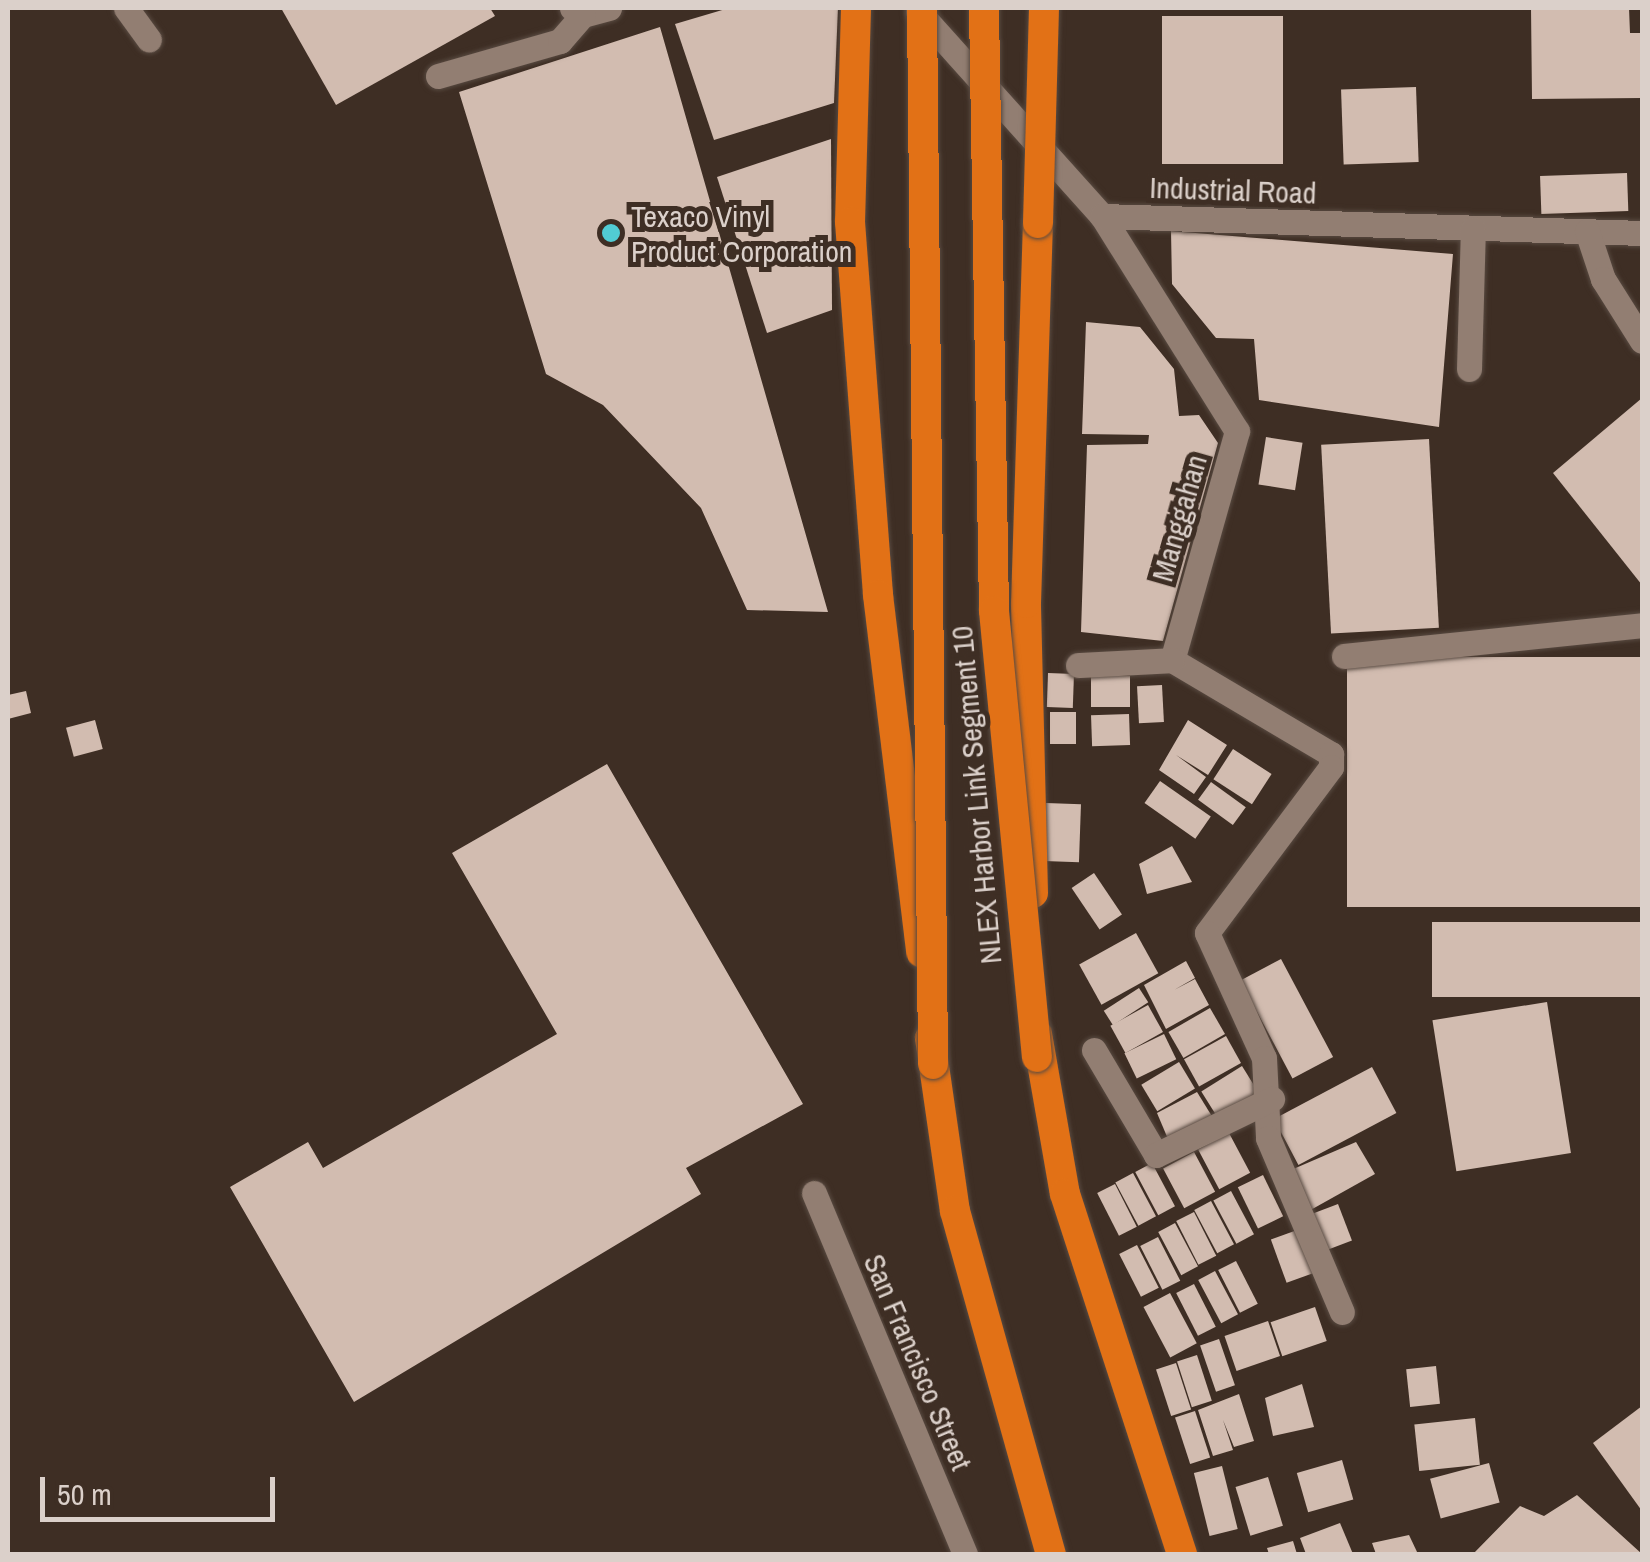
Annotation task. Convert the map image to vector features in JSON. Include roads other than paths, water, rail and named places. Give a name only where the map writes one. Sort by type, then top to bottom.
[{"type":"highway","points":[[856,8],[854,281],[878,595],[933,1064]]},
{"type":"highway","name":"NLEX Harbor Link Segment 10","points":[[922,8],[933,1064],[955,1211],[1052,1554]]},
{"type":"highway","name":"NLEX Harbor Link Segment 10","points":[[984,8],[994,611],[1037,1057],[1101,1320],[1182,1554]]},
{"type":"highway","points":[[1037,1057],[1026,602],[1044,8]]},
{"type":"street","points":[[126,8],[149,40]]},
{"type":"street","points":[[438,76],[560,41],[578,11],[609,8]]},
{"type":"street","points":[[914,8],[1102,216]]},
{"type":"street","name":"Industrial Road","points":[[1102,216],[1642,233]]},
{"type":"street","name":"Manggahan","points":[[1102,216],[1237,431],[1172,660]]},
{"type":"street","points":[[1469,369],[1473,228]]},
{"type":"street","points":[[1586,231],[1603,279],[1642,341]]},
{"type":"street","points":[[1344,656],[1642,625]]},
{"type":"street","points":[[1078,665],[1172,660],[1331,754],[1331,767],[1207,933],[1264,1058],[1272,1099],[1268,1138],[1342,1312]]},
{"type":"street","points":[[1094,1050],[1156,1155],[1272,1099]]},
{"type":"street","name":"San Francisco Street","points":[[814,1194],[965,1554]]},
{"type":"place","name":"Texaco Vinyl Product Corporation","points":[[611,233]]}]
